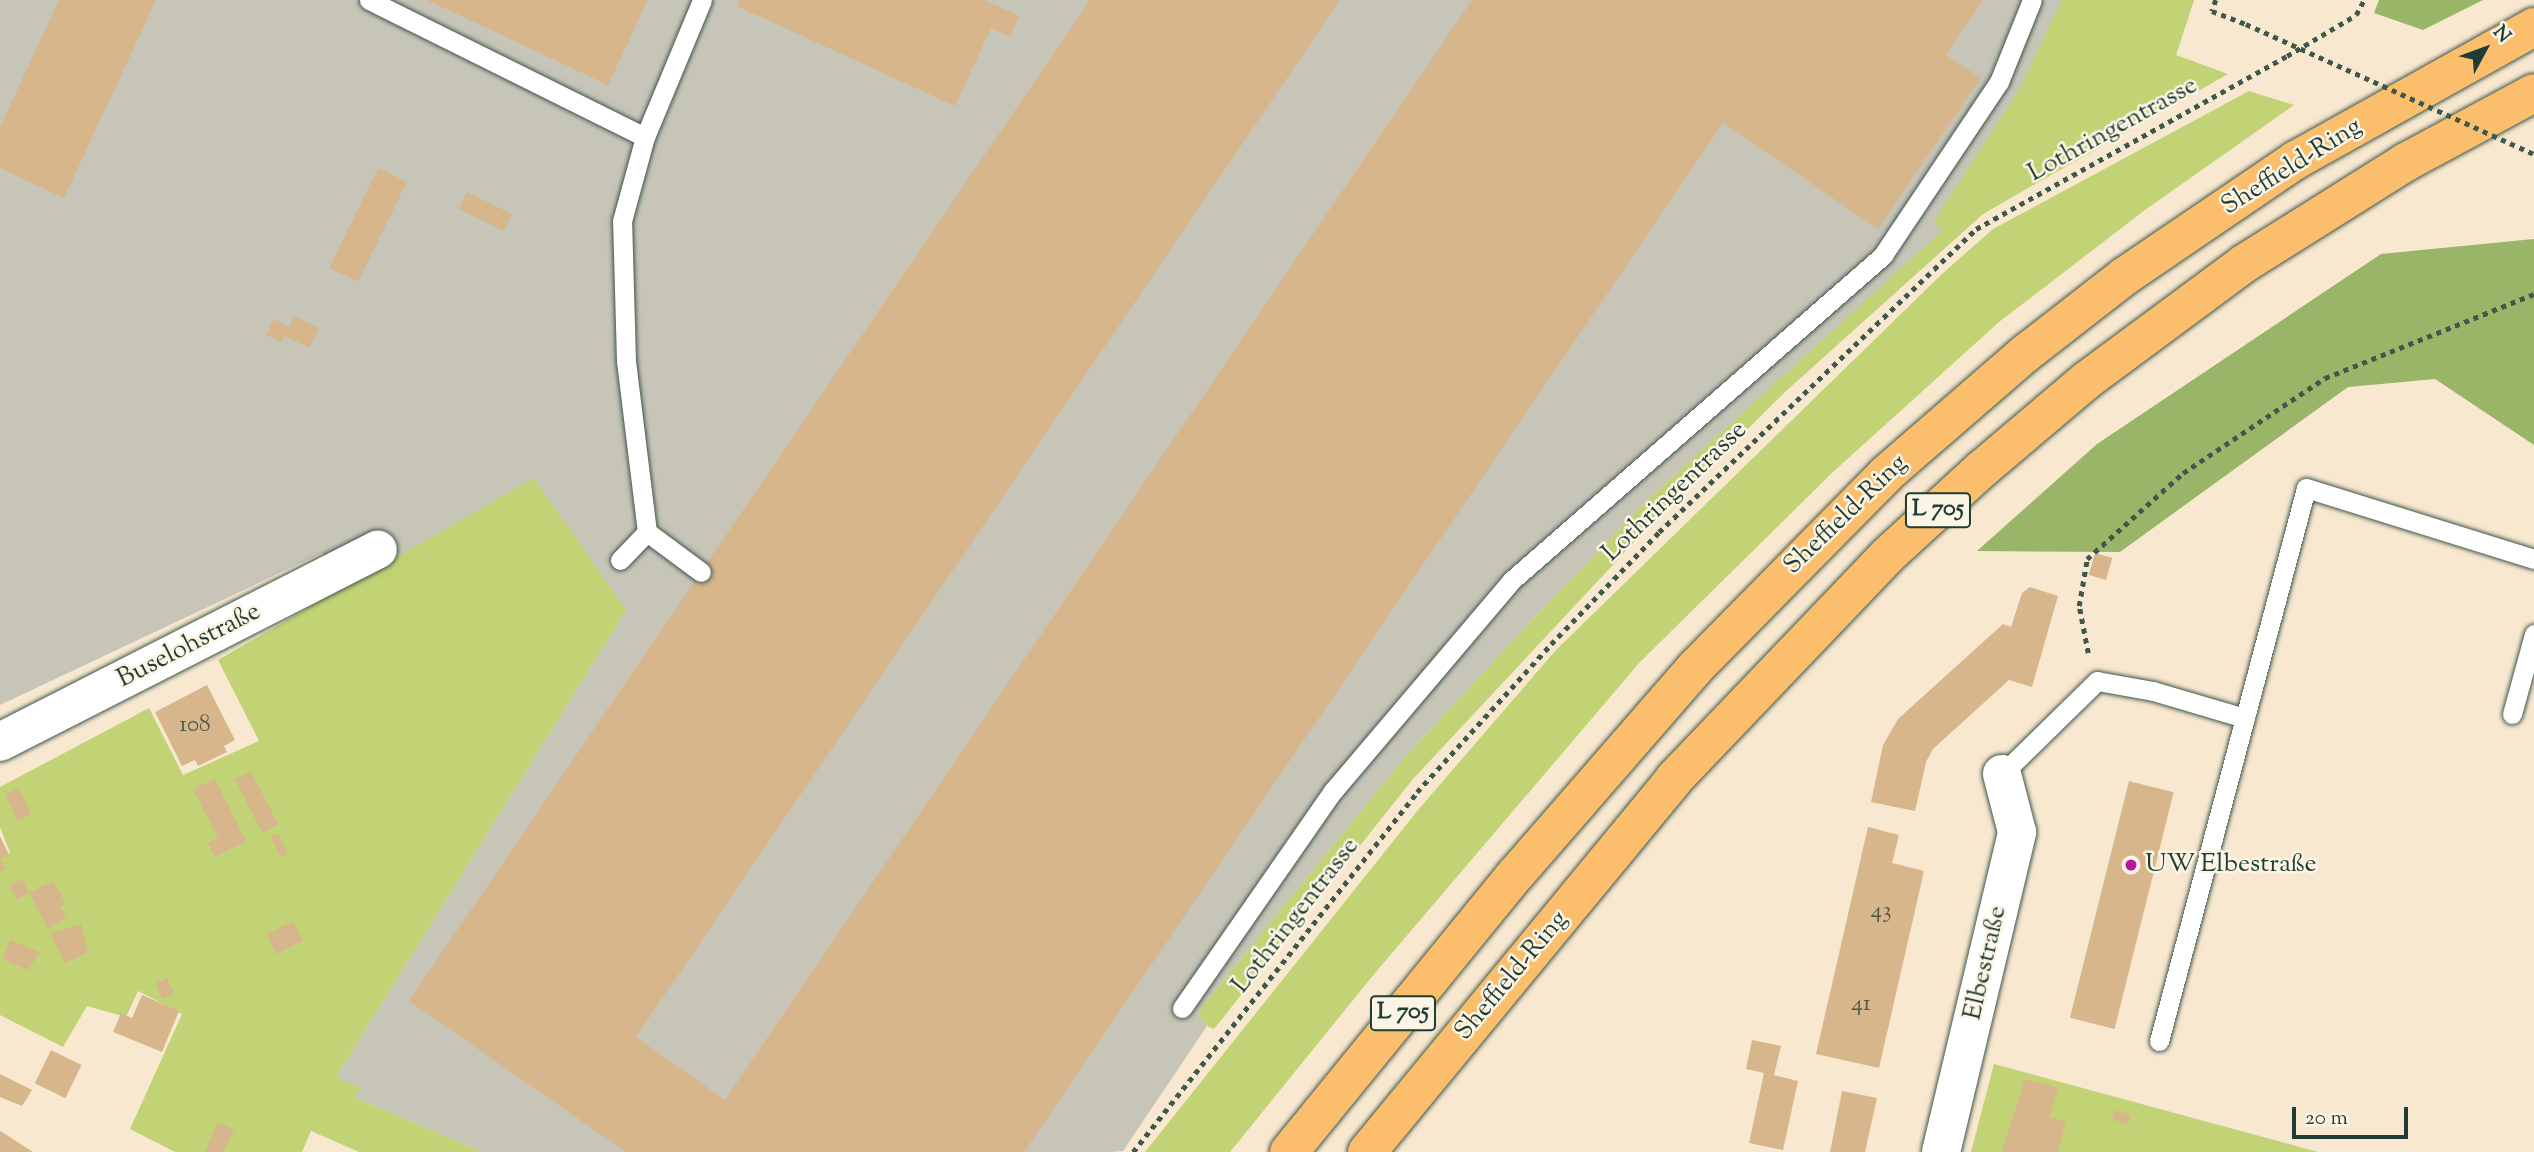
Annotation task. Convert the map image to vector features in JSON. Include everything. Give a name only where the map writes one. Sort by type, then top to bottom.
[{"type":"highway","name":"Sheffield-Ring","points":[[1289,1152],[1516,874],[1695,668],[1885,475],[2026,353],[2136,269],[2296,160],[2534,27]]},
{"type":"highway","name":"Sheffield-Ring","points":[[1367,1152],[1674,779],[1886,556],[2087,380],[2245,263],[2406,162],[2534,93]]},
{"type":"highway","name":"L 705","points":[[1391,1152],[1450,1051]]},
{"type":"street","name":"Buselohstraße","points":[[0,741],[377,550]]},
{"type":"street","name":"Elbestraße","points":[[1941,1152],[2017,832],[2002,774]]},
{"type":"lane","points":[[369,0],[645,137]]},
{"type":"lane","points":[[701,572],[647,532],[626,361],[622,221],[645,137],[702,0]]},
{"type":"lane","points":[[1182,1008],[1333,791],[1511,581],[1883,256],[1999,82],[2032,0]]},
{"type":"lane","points":[[2159,1041],[2306,488],[2534,559]]},
{"type":"lane","points":[[620,560],[647,532]]},
{"type":"lane","points":[[2512,714],[2534,634]]},
{"type":"lane","points":[[2002,774],[2097,681],[2153,691],[2245,718]]},
{"type":"path","points":[[2216,0],[2212,11],[2534,154]]},
{"type":"path","name":"Lothringentrasse","points":[[1133,1152],[1417,792],[1550,644],[1659,532],[1976,229],[2287,56],[2356,15],[2364,0]]},
{"type":"path","points":[[2097,681],[2082,634],[2079,606],[2087,559],[2183,473],[2325,377],[2534,295]]},
{"type":"shaded area","points":[[0,0],[2194,0],[2176,55],[1944,230],[1646,501],[1520,633],[1405,757],[1198,1012],[1207,1026],[1123,1151],[483,1152],[355,1098],[336,1077],[626,610],[342,588],[322,553],[0,705]]},
{"type":"green space","points":[[2062,0],[2194,0],[2176,55],[2228,74],[1983,214],[1785,392],[1638,538],[1413,779],[1214,1029],[1207,1026],[1198,1012],[1405,757],[1646,501],[1943,230],[1933,223],[2019,90]]},
{"type":"green space","points":[[2379,0],[2483,0],[2423,30],[2374,13]]},
{"type":"green space","points":[[2249,91],[2294,105],[2145,210],[1999,322],[1833,472],[1640,662],[1375,973],[1230,1152],[1145,1152],[1418,810],[1556,650],[1943,273],[1993,229]]},
{"type":"green space","points":[[2534,239],[2534,445],[2435,379],[2348,387],[2120,552],[1977,551],[2097,444],[2381,254]]},
{"type":"green space","points":[[534,478],[626,610],[336,1077],[360,1087],[355,1098],[483,1152],[359,1152],[311,1131],[302,1152],[175,1152],[130,1129],[182,1014],[138,991],[126,1017],[87,1006],[63,1047],[0,1015],[0,858],[10,853],[0,827],[0,787],[149,708],[183,775],[259,741],[218,660]]},
{"type":"green space","points":[[1994,1064],[2318,1152],[1971,1152]]},
{"type":"building","points":[[59,0],[156,0],[64,198],[0,168],[0,127]]},
{"type":"building","points":[[427,0],[648,0],[608,85]]},
{"type":"building","points":[[740,0],[984,0],[1019,16],[1010,37],[991,28],[955,106],[737,6]]},
{"type":"building","points":[[1090,0],[1340,0],[636,1037],[725,1100],[1472,0],[1983,0],[1946,55],[1981,78],[1878,229],[1723,123],[1024,1152],[626,1152],[409,1001]]},
{"type":"building","points":[[378,168],[407,182],[358,282],[329,268]]},
{"type":"building","points":[[467,192],[512,214],[504,231],[459,209]]},
{"type":"building","points":[[294,316],[319,328],[309,348],[285,336],[281,342],[266,335],[274,319],[289,327]]},
{"type":"building","points":[[2095,553],[2112,558],[2106,580],[2089,575]]},
{"type":"building","points":[[2030,587],[2058,596],[2032,687],[2009,680],[1933,749],[1926,762],[1915,811],[1871,802],[1883,745],[1898,719],[2003,624],[2011,627],[2022,593]]},
{"type":"building","points":[[207,685],[235,740],[224,746],[227,752],[198,766],[195,760],[182,766],[155,712]]},
{"type":"building","points":[[251,771],[278,824],[262,833],[235,779]]},
{"type":"building","points":[[215,779],[246,841],[214,857],[208,843],[218,838],[193,789]]},
{"type":"building","name":"UW Elbestraße","points":[[2129,781],[2174,792],[2115,1029],[2070,1018]]},
{"type":"building","points":[[19,788],[31,814],[18,821],[5,794]]},
{"type":"building","points":[[1868,827],[1899,835],[1892,863],[1924,871],[1879,1068],[1816,1054]]},
{"type":"building","points":[[278,833],[288,854],[280,857],[271,836]]},
{"type":"building","points":[[0,836],[9,855],[0,859]]},
{"type":"building","points":[[22,879],[29,893],[17,900],[10,885]]},
{"type":"building","points":[[53,881],[66,904],[60,907],[66,918],[48,929],[29,893]]},
{"type":"building","points":[[293,921],[303,941],[276,954],[266,935]]},
{"type":"building","points":[[81,924],[88,952],[65,963],[50,934]]},
{"type":"building","points":[[10,940],[40,952],[28,970],[3,959]]},
{"type":"building","points":[[167,978],[174,993],[162,999],[155,983]]},
{"type":"building","points":[[142,995],[179,1011],[162,1052],[113,1032],[121,1013],[132,1018]]},
{"type":"building","points":[[1752,1040],[1781,1046],[1774,1075],[1798,1081],[1783,1150],[1749,1143],[1764,1073],[1746,1069]]},
{"type":"building","points":[[51,1050],[82,1065],[65,1098],[35,1083]]},
{"type":"building","points":[[0,1074],[32,1090],[22,1106],[0,1097]]},
{"type":"building","points":[[2025,1079],[2058,1087],[2050,1117],[2066,1121],[2058,1152],[2002,1152]]},
{"type":"building","points":[[1842,1091],[1877,1098],[1865,1152],[1830,1152]]},
{"type":"building","points":[[2115,1110],[2131,1115],[2128,1125],[2112,1120]]},
{"type":"building","points":[[217,1122],[234,1129],[224,1152],[205,1152]]},
{"type":"building","points":[[0,1131],[5,1134],[33,1152],[0,1152]]},
{"type":"place","name":"UW Elbestraße","points":[[2131,865]]}]
